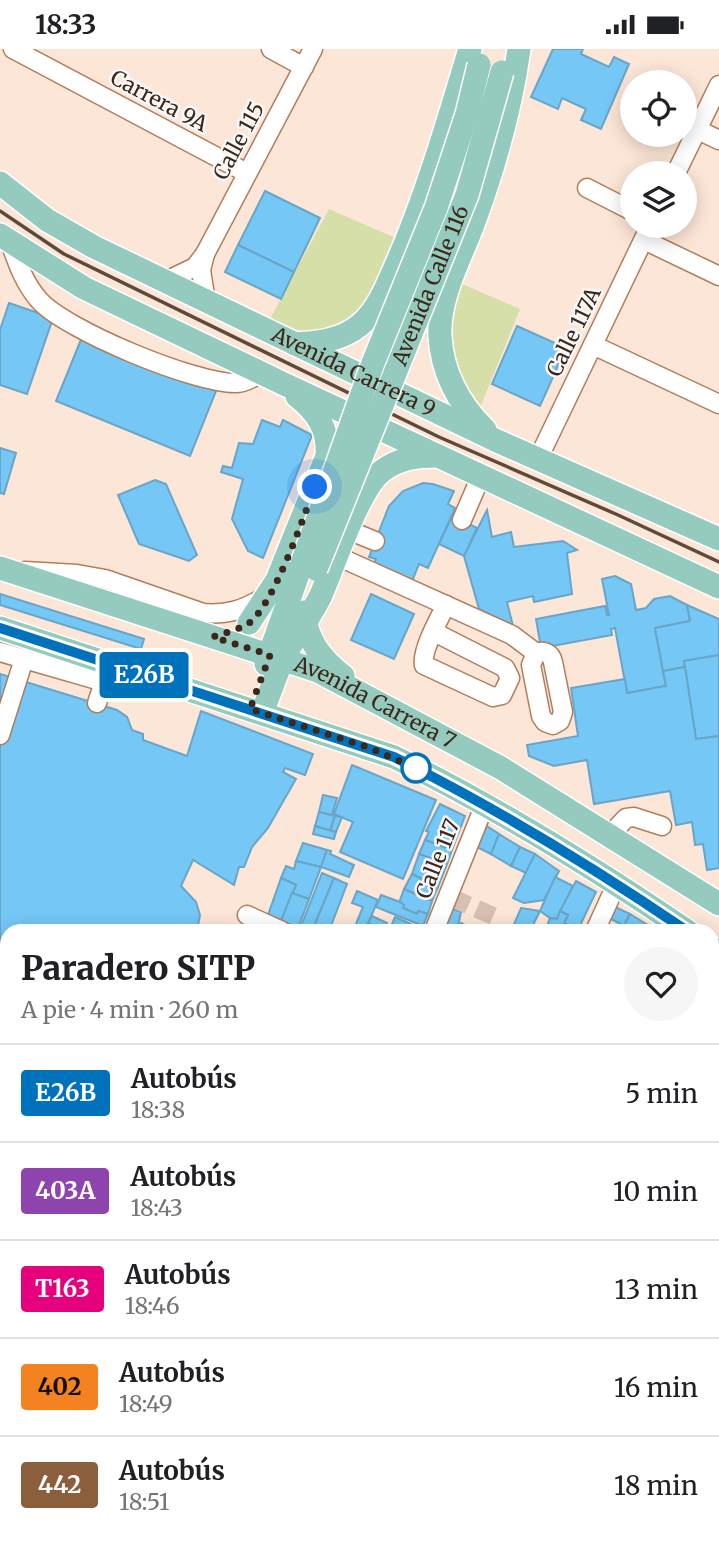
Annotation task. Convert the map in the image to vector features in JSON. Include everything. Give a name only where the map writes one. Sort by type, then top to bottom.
[{"type":"main road","name":"Avenida Calle 116","points":[[308,567],[463,207],[480,156],[507,49]]},
{"type":"main road","points":[[495,440],[472,417],[452,386],[446,369],[440,328],[447,295],[475,222],[502,136],[519,49]]},
{"type":"main road","name":"Avenida Calle 116","points":[[297,602],[373,363],[436,208],[467,114],[477,54]]},
{"type":"main road","points":[[295,344],[322,342],[346,334],[361,324],[377,305],[406,243],[477,54]]},
{"type":"main road","name":"Avenida Carrera 9","points":[[0,183],[47,220],[164,282],[495,440],[719,539]]},
{"type":"main road","name":"Avenida Carrera 9","points":[[5,238],[84,288],[719,587]]},
{"type":"main road","points":[[256,711],[297,602],[327,456],[327,439],[317,415],[284,384]]},
{"type":"main road","points":[[213,637],[297,602],[337,556],[367,488],[380,472],[413,457],[438,456]]},
{"type":"main road","name":"Avenida Carrera 7","points":[[4,569],[318,671],[479,755],[719,904]]},
{"type":"main road","points":[[297,602],[310,639],[323,659],[377,701]]},
{"type":"main road","name":"Avenida Carrera 7","points":[[0,628],[394,757],[529,830],[676,924]]},
{"type":"street","name":"Carrera 9A","points":[[13,49],[247,173]]},
{"type":"street","points":[[271,49],[304,67]]},
{"type":"street","name":"Calle 115","points":[[164,282],[195,267],[205,254],[313,49]]},
{"type":"street","points":[[682,161],[719,85]]},
{"type":"street","points":[[698,130],[719,140]]},
{"type":"street","points":[[587,188],[620,205]]},
{"type":"street","points":[[5,238],[22,275],[40,301],[73,324],[134,354],[181,371],[236,383],[261,373]]},
{"type":"street","name":"Calle 117A","points":[[538,459],[645,238]]},
{"type":"street","points":[[655,238],[719,276]]},
{"type":"street","name":"Calle 115","points":[[205,254],[201,270],[206,302]]},
{"type":"street","points":[[593,345],[719,404]]},
{"type":"street","points":[[461,520],[481,476]]},
{"type":"street","points":[[348,530],[375,541]]},
{"type":"street","points":[[337,556],[516,638],[536,653]]},
{"type":"street","points":[[4,569],[77,574],[105,579],[194,610],[219,614],[297,602]]},
{"type":"street","points":[[434,632],[505,667],[510,678],[502,695],[493,697],[424,665],[423,657],[434,632],[446,605]]},
{"type":"street","points":[[0,652],[104,682],[144,675]]},
{"type":"street","points":[[0,735],[24,659]]},
{"type":"street","points":[[96,703],[104,682]]},
{"type":"street","name":"Calle 117","points":[[437,924],[485,804]]},
{"type":"street","points":[[610,835],[620,822],[630,817],[662,826]]},
{"type":"street","points":[[599,924],[616,885]]},
{"type":"street","points":[[247,915],[267,924]]},
{"type":"green space","points":[[329,209],[398,239],[381,284],[363,308],[342,323],[330,327],[307,331],[270,319]]},
{"type":"green space","points":[[460,283],[520,309],[480,408],[460,375],[450,337]]},
{"type":"building","points":[[553,49],[583,49],[581,54],[609,67],[614,57],[629,64],[626,70],[620,70],[620,85],[601,129],[581,120],[586,109],[562,98],[558,109],[531,97]]},
{"type":"building","points":[[265,191],[320,218],[294,272],[238,245]]},
{"type":"building","points":[[238,245],[294,272],[281,299],[225,272]]},
{"type":"building","points":[[9,303],[53,318],[27,394],[0,385],[0,330]]},
{"type":"building","points":[[517,326],[566,348],[540,406],[492,384]]},
{"type":"building","points":[[82,337],[216,391],[190,456],[56,401]]},
{"type":"building","points":[[262,420],[280,427],[283,420],[312,435],[263,558],[248,551],[232,519],[243,479],[221,472],[223,466],[232,468],[239,443],[253,444]]},
{"type":"building","points":[[0,448],[16,453],[4,494],[0,493]]},
{"type":"building","points":[[155,480],[166,484],[197,555],[189,561],[139,544],[118,495]]},
{"type":"building","points":[[423,483],[454,491],[448,504],[455,508],[428,568],[419,564],[411,584],[372,568],[376,559],[369,557],[389,506],[403,491]]},
{"type":"building","points":[[487,510],[492,537],[511,532],[514,547],[563,541],[577,550],[567,553],[572,594],[534,602],[533,596],[507,602],[513,626],[479,609],[464,556]]},
{"type":"building","points":[[452,516],[477,528],[464,556],[439,544]]},
{"type":"building","points":[[615,576],[631,584],[636,610],[646,608],[654,599],[670,596],[687,605],[690,621],[655,628],[666,686],[627,693],[615,628],[611,629],[612,635],[541,648],[536,619],[605,606],[609,615],[602,579]]},
{"type":"building","points":[[0,594],[144,639],[141,649],[0,605]]},
{"type":"building","points":[[371,594],[414,614],[394,659],[351,640]]},
{"type":"building","points":[[687,605],[719,619],[719,655],[684,661],[685,667],[663,671],[655,628],[690,621]]},
{"type":"building","points":[[719,655],[719,736],[696,739],[684,661]]},
{"type":"building","points":[[685,667],[696,739],[719,736],[719,868],[707,870],[703,844],[695,845],[692,822],[676,825],[670,791],[594,804],[587,760],[554,766],[529,756],[527,745],[578,736],[571,688],[625,679],[627,693],[666,686],[663,671]]},
{"type":"building","points":[[0,674],[117,710],[127,717],[132,730],[143,734],[143,740],[187,756],[201,711],[313,754],[305,775],[285,768],[283,772],[296,779],[268,828],[252,847],[244,867],[239,867],[234,885],[193,860],[181,886],[196,902],[200,915],[198,924],[0,924]]},
{"type":"building","points":[[352,765],[436,800],[403,879],[340,852],[353,822],[334,814]]},
{"type":"building","points":[[323,795],[337,798],[332,815],[319,812]]},
{"type":"building","points":[[440,804],[465,816],[452,850],[425,840],[429,832],[426,831]]},
{"type":"building","points":[[319,812],[335,816],[330,831],[315,826]]},
{"type":"building","points":[[335,816],[342,817],[336,832],[330,831]]},
{"type":"building","points":[[482,823],[499,834],[491,854],[471,844]]},
{"type":"building","points":[[315,826],[336,832],[334,839],[313,834]]},
{"type":"building","points":[[499,834],[520,847],[511,866],[491,854]]},
{"type":"building","points":[[425,840],[452,850],[447,864],[419,854]]},
{"type":"building","points":[[303,843],[327,850],[321,867],[296,861]]},
{"type":"building","points":[[520,847],[535,854],[526,873],[511,866]]},
{"type":"building","points":[[327,850],[354,865],[349,877],[321,867]]},
{"type":"building","points":[[419,854],[447,864],[438,887],[412,874]]},
{"type":"building","points":[[535,854],[559,871],[544,900],[524,903],[513,898]]},
{"type":"building","points":[[296,861],[321,867],[309,899],[292,893],[296,885],[281,878],[286,866],[294,869]]},
{"type":"building","points":[[322,873],[334,878],[315,924],[302,924]]},
{"type":"building","points":[[412,874],[438,887],[432,901],[404,889]]},
{"type":"building","points":[[555,877],[573,886],[557,919],[540,911]]},
{"type":"building","points":[[281,878],[296,885],[281,921],[268,915]]},
{"type":"building","points":[[334,878],[347,884],[332,924],[315,924]]},
{"type":"building","points":[[576,881],[596,892],[581,924],[564,923],[568,915],[560,911]]},
{"type":"building","points":[[404,889],[432,901],[428,914],[418,911],[417,914],[403,908],[404,905],[399,903]]},
{"type":"building","points":[[357,891],[378,900],[368,924],[356,924],[363,907],[352,903]]},
{"type":"building","points":[[292,893],[309,899],[300,924],[281,921]]},
{"type":"building","points":[[381,895],[400,902],[404,905],[403,908],[417,914],[418,911],[428,914],[424,924],[418,924],[376,907]]},
{"type":"building","points":[[448,907],[461,912],[458,924],[441,924]]},
{"type":"building","points":[[615,907],[630,914],[625,924],[609,918]]},
{"type":"building","points":[[521,908],[540,911],[534,924],[514,924]]},
{"type":"building","points":[[560,911],[568,915],[566,924],[548,924],[550,918],[557,919]]},
{"type":"building","points":[[630,914],[646,924],[625,924]]},
{"type":"building","points":[[372,916],[387,923],[370,924],[368,923]]},
{"type":"building","points":[[395,917],[411,924],[392,924]]},
{"type":"tunnel","points":[[452,898],[500,919]]},
{"type":"railway","points":[[0,211],[64,254],[439,437],[719,562]]},
{"type":"bus line","name":"E26B","points":[[0,628],[394,757],[447,783],[529,830],[676,924]]},
{"type":"route","points":[[315,487],[277,580],[261,608],[249,623],[213,637],[270,655],[250,709],[367,747],[416,768]]}]
